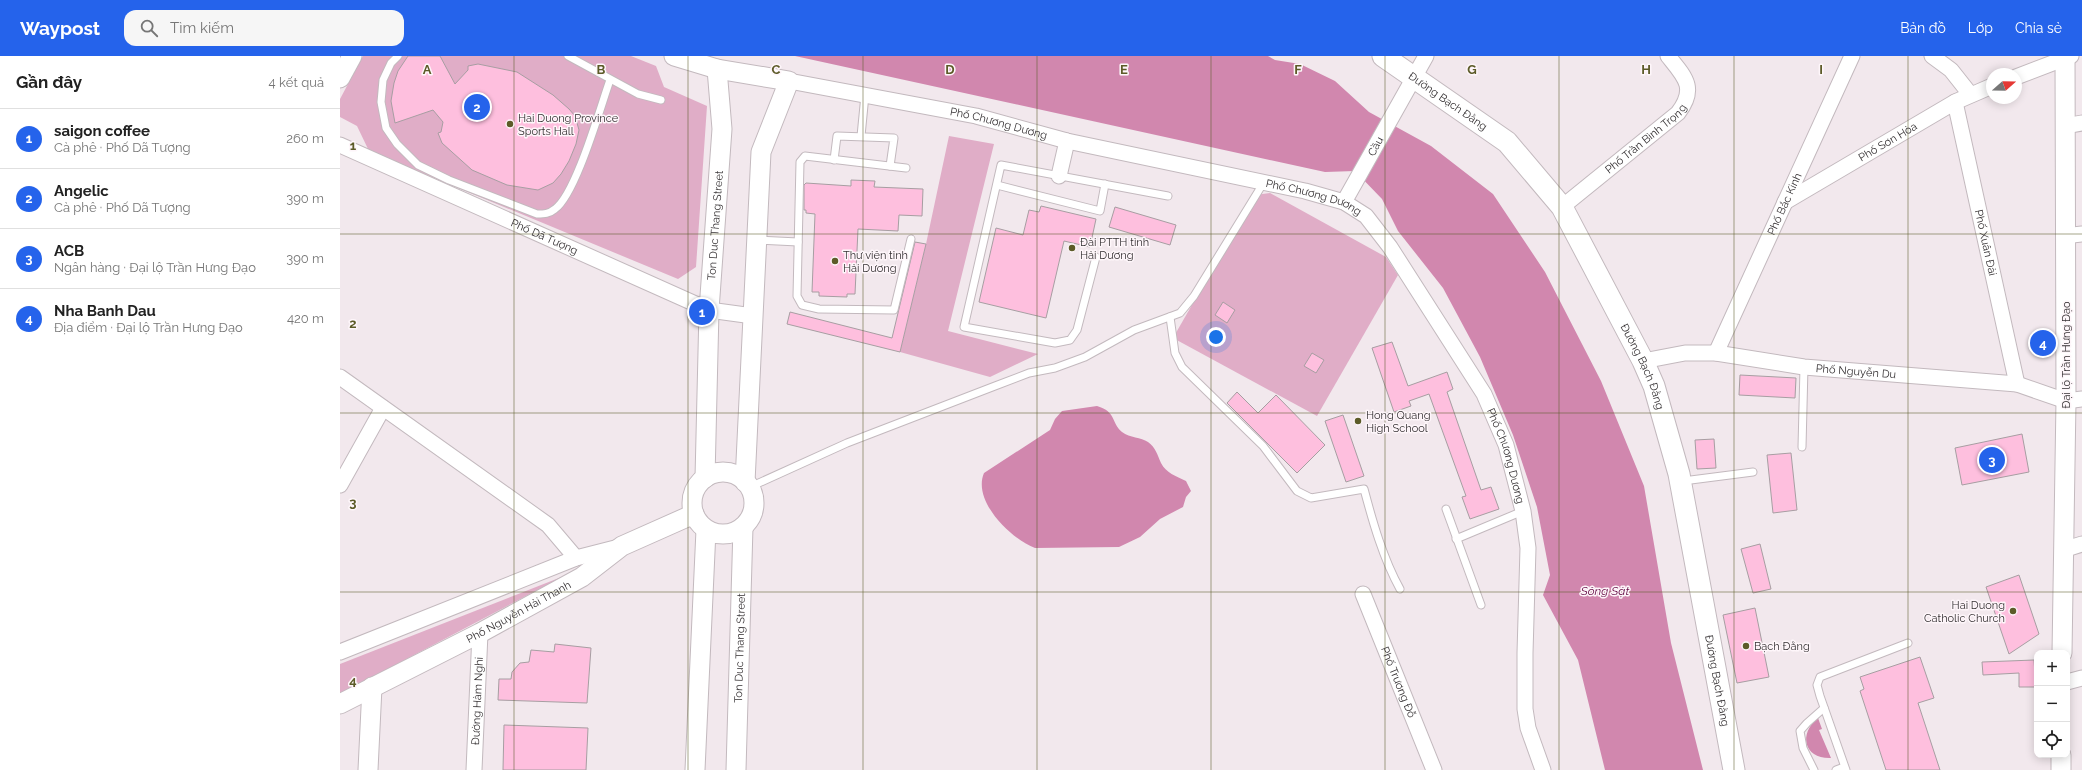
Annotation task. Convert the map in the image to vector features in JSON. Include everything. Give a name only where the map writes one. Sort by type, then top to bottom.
[{"type":"main road","name":"Đường Bạch Đằng","points":[[1383,56],[1506,142],[1562,207],[1644,362],[1654,386],[1680,481],[1734,770]]},
{"type":"street","points":[[340,78],[352,56]]},
{"type":"street","name":"Phố Chương Dương","points":[[674,56],[717,69],[976,116],[1067,141],[1264,182],[1344,202],[1366,216],[1390,247],[1484,394],[1506,445],[1523,511],[1528,548],[1525,709],[1528,728],[1543,770]]},
{"type":"street","name":"Cầu","points":[[1344,202],[1426,56]]},
{"type":"street","name":"Phố Trần Bình Trọng","points":[[1562,207],[1678,113],[1686,103],[1688,92],[1686,79],[1668,56]]},
{"type":"street","name":"Phố Bắc Kinh","points":[[1716,353],[1852,56]]},
{"type":"street","points":[[1932,56],[1951,70],[1970,94]]},
{"type":"street","points":[[2022,75],[2067,57]]},
{"type":"street","name":"Đại lộ Trần Hưng Đạo","points":[[2062,650],[2063,550],[2074,400],[2073,124],[2067,57]]},
{"type":"street","name":"Ton Duc Thang Street","points":[[705,478],[709,310],[722,129],[717,69]]},
{"type":"street","points":[[747,484],[756,240],[761,152],[789,81]]},
{"type":"street","name":"Phố Sơn Hòa","points":[[1785,202],[1955,102],[1986,88]]},
{"type":"street","name":"Phố Xuân Đài","points":[[1955,102],[2017,384]]},
{"type":"street","points":[[1060,176],[1067,141]]},
{"type":"street","name":"Phố Dã Tượng","points":[[340,145],[709,310],[753,316]]},
{"type":"street","name":"Phố Nguyễn Du","points":[[1644,362],[1685,353],[1716,353],[1804,367],[2017,384],[2074,400]]},
{"type":"street","points":[[340,377],[548,525],[576,558]]},
{"type":"street","points":[[340,485],[383,408]]},
{"type":"street","points":[[726,472],[740,477],[747,484],[754,500],[753,514],[743,527],[733,533],[719,535],[706,530],[696,520],[692,507],[693,493],[701,481],[705,478],[713,474],[726,472]]},
{"type":"street","name":"Phố Nguyễn Hải Thanh","points":[[340,704],[480,633],[582,577],[622,546],[694,514]]},
{"type":"street","name":"Ton Duc Thang Street","points":[[736,770],[743,527]]},
{"type":"street","points":[[695,770],[706,530]]},
{"type":"street","points":[[2063,550],[2082,544]]},
{"type":"street","points":[[340,652],[576,558],[622,546]]},
{"type":"street","name":"Phố Trương Đỗ","points":[[1362,594],[1434,770]]},
{"type":"street","name":"Đường Hàm Nghi","points":[[474,770],[480,633]]},
{"type":"street","points":[[2070,681],[2082,678]]},
{"type":"street","points":[[368,770],[372,687]]},
{"type":"street","points":[[2061,770],[2062,758]]},
{"type":"lane","points":[[398,56],[391,63],[383,80],[381,102],[386,128],[397,144],[418,165],[449,180],[538,214],[548,214],[556,209],[572,186],[610,80]]},
{"type":"lane","points":[[568,56],[638,94],[661,100]]},
{"type":"lane","points":[[861,136],[865,95]]},
{"type":"lane","points":[[834,160],[837,136],[894,138],[890,166]]},
{"type":"lane","points":[[906,168],[805,156],[800,162],[797,296],[802,305],[819,309],[894,310],[911,239]]},
{"type":"lane","points":[[1096,257],[1077,330],[1070,340],[1055,343],[964,327],[1001,165],[1168,196]]},
{"type":"lane","points":[[747,484],[847,443],[1029,373],[1055,368],[1085,356],[1134,330],[1180,313],[1194,296],[1264,182]]},
{"type":"lane","points":[[997,185],[1100,211],[1105,184]]},
{"type":"lane","points":[[756,240],[798,242]]},
{"type":"lane","points":[[1170,317],[1176,354],[1182,367],[1263,446],[1298,491],[1311,498],[1364,488],[1374,525],[1400,589]]},
{"type":"lane","points":[[1802,447],[1804,367]]},
{"type":"lane","points":[[1680,481],[1753,472]]},
{"type":"lane","points":[[1446,509],[1481,605]]},
{"type":"lane","points":[[1456,539],[1523,511]]},
{"type":"lane","points":[[1836,770],[1845,769],[1817,685],[1820,677],[1908,643]]},
{"type":"lane","points":[[1814,770],[1803,748],[1800,731],[1824,708]]},
{"type":"shaded area","points":[[363,56],[631,56],[656,66],[664,87],[707,106],[696,267],[678,279],[369,151],[357,126],[340,117],[340,99]]},
{"type":"shaded area","points":[[949,136],[994,144],[948,331],[1038,354],[990,377],[900,352],[926,244]]},
{"type":"shaded area","points":[[1270,193],[1386,257],[1398,275],[1317,416],[1173,338],[1255,195]]},
{"type":"shaded area","points":[[564,576],[340,694],[340,664]]},
{"type":"water","name":"Sông Sặt","points":[[795,56],[1268,56],[1275,60],[1300,64],[1335,81],[1369,112],[1431,146],[1493,194],[1545,272],[1601,381],[1644,486],[1671,643],[1703,770],[1605,770],[1578,660],[1543,595],[1550,575],[1537,507],[1513,435],[1480,357],[1443,288],[1398,231],[1382,199],[1355,171],[1325,172]]},
{"type":"water","points":[[1097,406],[1103,408],[1111,414],[1116,425],[1122,432],[1145,440],[1151,444],[1163,466],[1172,474],[1186,481],[1191,491],[1186,497],[1183,507],[1160,519],[1140,537],[1119,547],[1035,548],[1015,536],[996,518],[984,495],[982,484],[984,473],[1050,430],[1055,419],[1062,411]]},
{"type":"water","points":[[1818,718],[1822,729],[1819,730],[1831,758],[1822,757],[1815,754],[1810,750],[1807,744],[1806,738],[1808,731]]},
{"type":"building","name":"Hai Duong Province Sports Hall","points":[[408,56],[440,56],[455,84],[468,70],[468,66],[478,64],[517,72],[553,95],[575,116],[579,130],[576,144],[569,161],[561,174],[553,183],[538,190],[507,185],[472,170],[442,143],[438,133],[441,132],[443,122],[433,110],[395,123],[391,101],[394,83],[398,71]]},
{"type":"building","name":"Thư viện tỉnh Hải Dương","points":[[851,180],[875,181],[874,187],[923,189],[922,216],[899,215],[898,231],[858,229],[855,294],[847,294],[847,297],[819,296],[819,292],[812,292],[815,214],[806,213],[806,210],[804,210],[804,185],[806,183],[851,186]]},
{"type":"building","points":[[1041,206],[1096,219],[1090,247],[1064,241],[1046,318],[979,302],[996,228],[1023,235],[1029,210],[1039,212]]},
{"type":"building","points":[[1115,207],[1176,225],[1170,245],[1109,227]]},
{"type":"building","points":[[915,242],[926,244],[900,352],[787,324],[790,312],[892,338]]},
{"type":"building","points":[[1223,302],[1235,310],[1227,323],[1215,315]]},
{"type":"building","points":[[1392,342],[1408,386],[1447,372],[1453,389],[1447,392],[1481,490],[1491,487],[1499,509],[1470,519],[1462,497],[1466,496],[1429,394],[1409,401],[1411,406],[1394,412],[1372,348]]},
{"type":"building","points":[[1312,353],[1324,360],[1316,373],[1304,366]]},
{"type":"building","points":[[1740,375],[1796,378],[1795,398],[1739,395]]},
{"type":"building","points":[[1237,392],[1258,413],[1276,395],[1325,445],[1297,473],[1227,403]]},
{"type":"building","points":[[1343,415],[1364,476],[1346,482],[1325,421]]},
{"type":"building","points":[[2022,434],[2029,472],[1962,485],[1955,448]]},
{"type":"building","points":[[1714,439],[1716,468],[1697,469],[1695,440]]},
{"type":"building","points":[[1791,453],[1797,510],[1773,513],[1767,455]]},
{"type":"building","points":[[1760,544],[1771,589],[1753,593],[1741,549]]},
{"type":"building","name":"Hai Duong Catholic Church","points":[[2019,575],[2039,634],[2009,654],[1986,587]]},
{"type":"building","name":"Bạch Đằng","points":[[1755,608],[1769,677],[1737,683],[1723,615]]},
{"type":"building","points":[[555,644],[591,648],[587,703],[498,700],[499,679],[511,679],[512,672],[520,663],[529,662],[531,650],[554,652]]},
{"type":"building","points":[[1920,657],[1934,698],[1918,703],[1940,770],[1886,770],[1860,691],[1864,689],[1860,677]]},
{"type":"building","points":[[2034,660],[2034,687],[2019,687],[2019,673],[1983,675],[1982,662]]},
{"type":"building","points":[[504,725],[588,728],[586,770],[503,770]]},
{"type":"place","name":"Angelic","points":[[477,107]]},
{"type":"place","name":"Hai Duong Province Sports Hall","points":[[510,124]]},
{"type":"place","name":"Đài PTTH tỉnh Hải Dương","points":[[1072,248]]},
{"type":"place","name":"Thư viện tỉnh Hải Dương","points":[[835,261]]},
{"type":"place","name":"saigon coffee","points":[[702,312]]},
{"type":"place","name":"Nha Banh Dau","points":[[2043,343]]},
{"type":"place","name":"Hong Quang High School","points":[[1358,421]]},
{"type":"place","name":"ACB","points":[[1992,460]]},
{"type":"place","name":"Hai Duong Catholic Church","points":[[2013,611]]},
{"type":"place","name":"Bạch Đằng","points":[[1746,646]]}]
